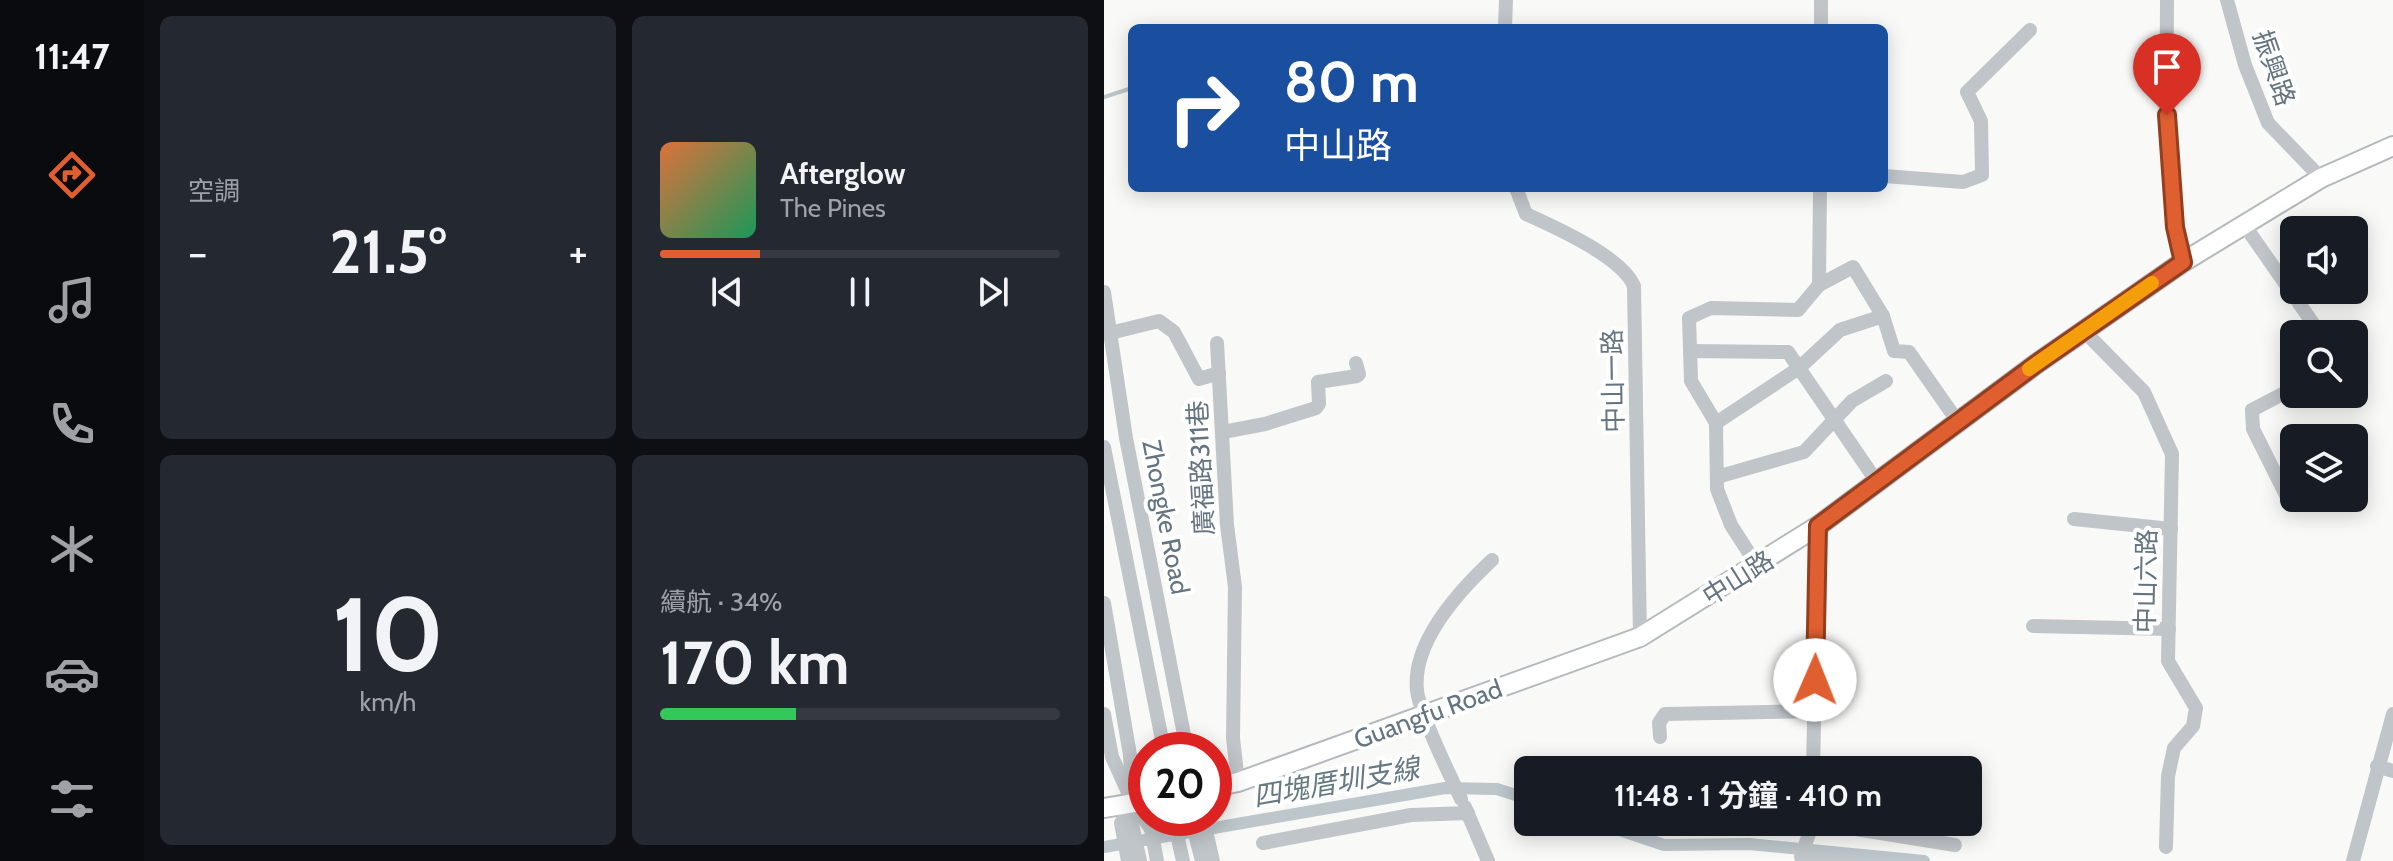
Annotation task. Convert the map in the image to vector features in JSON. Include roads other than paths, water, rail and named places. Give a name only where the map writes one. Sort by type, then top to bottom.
[{"type":"main road","name":"中山路","points":[[1640,637],[1758,567],[1818,526],[2183,262],[2321,178],[2393,146]]},
{"type":"main road","name":"Guangfu Road","points":[[1232,783],[1640,637]]},
{"type":"main road","points":[[1104,808],[1128,804]]},
{"type":"street","points":[[1505,24],[1506,0]]},
{"type":"street","points":[[1821,0],[1821,24]]},
{"type":"street","points":[[2167,0],[2167,143],[2175,227],[2183,262]]},
{"type":"street","name":"振興路","points":[[2227,0],[2245,65],[2268,123],[2321,178]]},
{"type":"street","points":[[1888,176],[1963,182],[1982,175],[1981,121],[1967,92],[2030,30]]},
{"type":"street","name":"中山一路","points":[[1518,192],[1526,214],[1617,265],[1628,273],[1634,286],[1640,637]]},
{"type":"street","points":[[1819,285],[1820,192]]},
{"type":"street","points":[[2245,226],[2311,320]]},
{"type":"street","points":[[1758,567],[1731,525],[1717,489],[1716,423],[1691,381],[1689,318],[1711,308],[1798,310],[1819,285],[1853,267],[1883,316],[1894,351],[1909,352],[1958,422]]},
{"type":"street","name":"Zhongke Road","points":[[1104,292],[1126,438],[1183,732]]},
{"type":"street","points":[[1716,423],[1799,368],[1840,330],[1883,316]]},
{"type":"street","points":[[1110,333],[1159,321],[1174,332],[1199,379],[1219,373]]},
{"type":"street","name":"中山六路","points":[[2084,331],[2144,392],[2172,454],[2168,661],[2196,708],[2193,726],[2174,748],[2168,776],[2166,847]]},
{"type":"street","name":"廣福路311巷","points":[[1217,343],[1227,525],[1235,587],[1233,738],[1238,782]]},
{"type":"street","points":[[1690,351],[1788,352],[1877,482]]},
{"type":"street","points":[[1223,432],[1265,424],[1316,408],[1319,404],[1316,384],[1357,376],[1356,363]]},
{"type":"street","points":[[1717,477],[1804,452],[1852,401],[1886,381]]},
{"type":"street","points":[[2280,395],[2252,410],[2253,429],[2280,483]]},
{"type":"street","name":"Zhongke Road","points":[[1104,447],[1160,732]]},
{"type":"street","points":[[2074,519],[2171,529]]},
{"type":"street","points":[[1813,756],[1818,526]]},
{"type":"street","points":[[1488,861],[1444,762],[1417,689],[1423,653],[1439,622],[1492,560]]},
{"type":"street","points":[[1104,603],[1128,743]]},
{"type":"street","points":[[2033,626],[2169,629]]},
{"type":"street","points":[[1660,737],[1659,723],[1665,714],[1814,711]]},
{"type":"street","points":[[1104,714],[1112,757],[1128,783]]},
{"type":"street","points":[[2353,861],[2393,714]]},
{"type":"street","points":[[2377,766],[2393,771]]},
{"type":"street","points":[[1263,843],[1464,805]]},
{"type":"street","points":[[1128,815],[1121,823],[1128,861]]},
{"type":"street","points":[[1135,836],[1140,861]]},
{"type":"street","points":[[1152,836],[1157,861]]},
{"type":"street","points":[[1179,836],[1182,860]]},
{"type":"street","points":[[1202,836],[1207,858]]},
{"type":"street","points":[[1808,836],[1801,857],[1854,861]]},
{"type":"street","points":[[1896,836],[1955,845]]},
{"type":"waterway","points":[[1104,97],[1128,89]]},
{"type":"waterway","name":"四塊厝圳支線","points":[[1104,847],[1445,788],[1497,789],[1514,794]]},
{"type":"waterway","name":"四塊厝圳支線","points":[[1637,836],[1664,845],[1749,844],[1924,861]]}]
